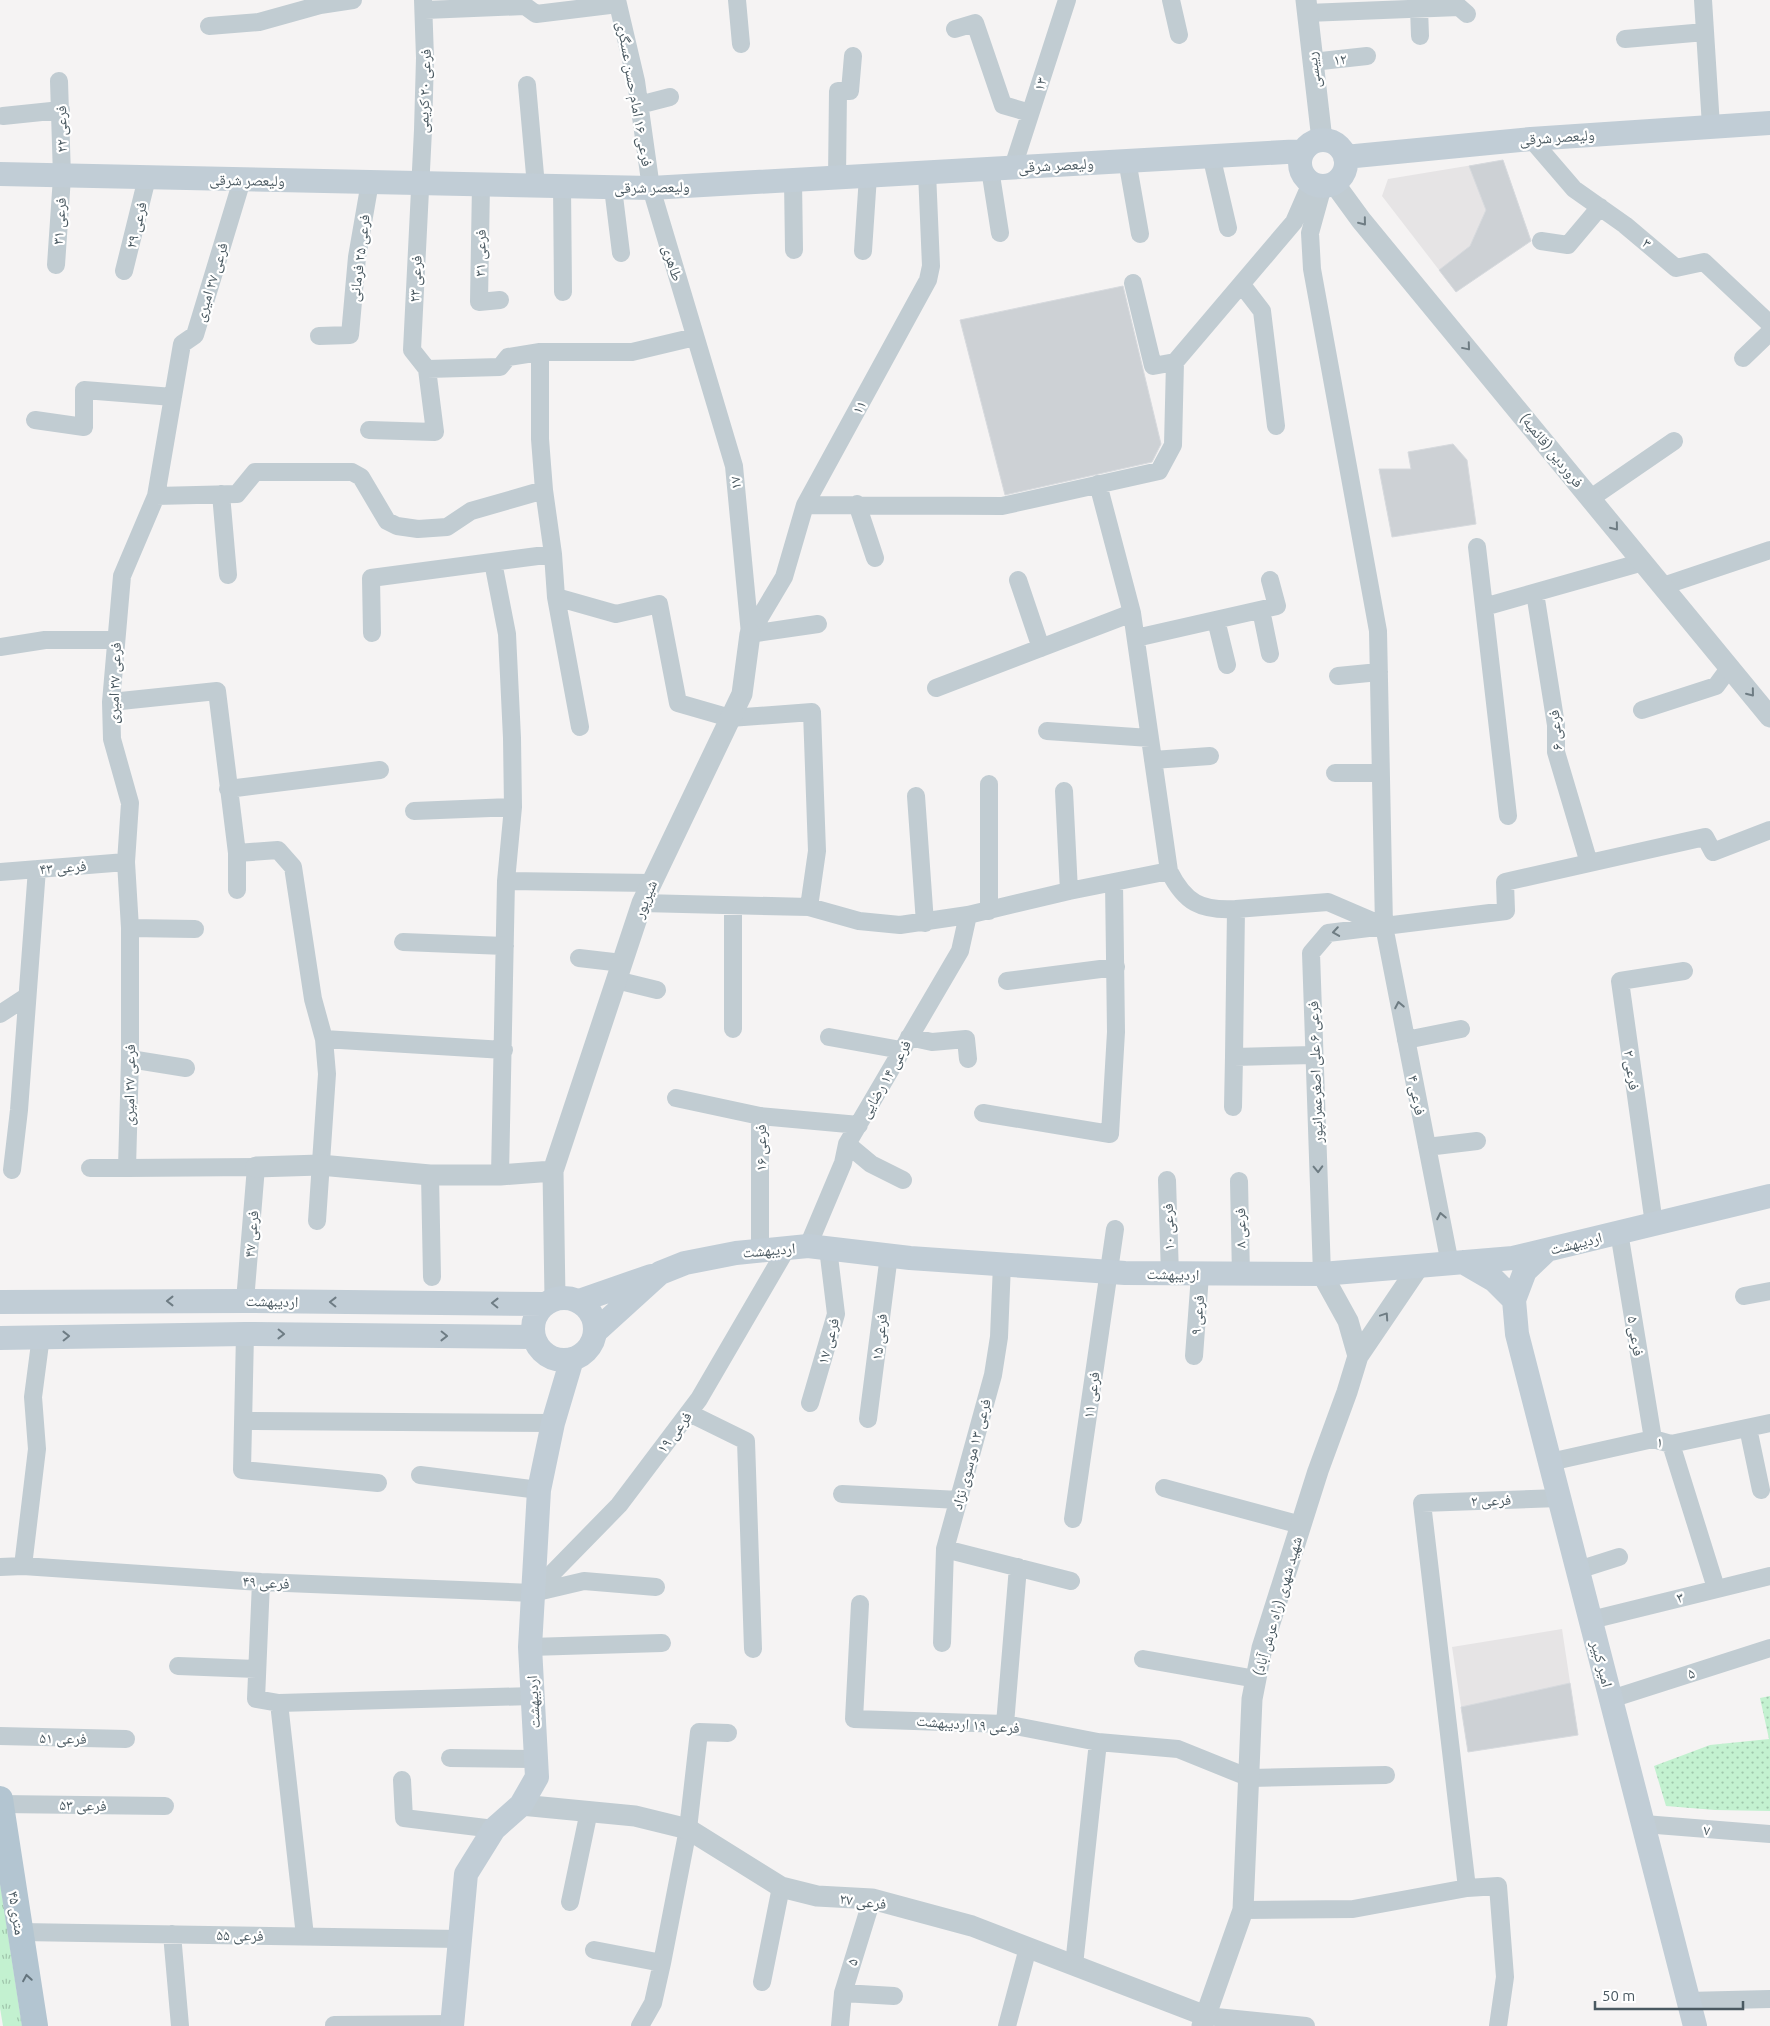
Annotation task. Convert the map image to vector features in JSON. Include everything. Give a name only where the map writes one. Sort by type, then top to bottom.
[{"type":"main road","name":"ولیعصر شرقی","points":[[1345,157],[1531,139],[1770,123]]},
{"type":"main road","points":[[1334,142],[1339,146],[1345,157],[1346,169],[1341,177],[1323,184],[1300,170],[1300,160],[1312,146],[1334,142]]},
{"type":"main road","name":"ولیعصر شرقی","points":[[0,174],[62,177],[651,188],[1211,156],[1312,146]]},
{"type":"main road","name":"اردیبهشت","points":[[452,2025],[466,1874],[494,1830],[521,1804],[537,1777],[530,1647],[539,1490],[553,1423],[572,1359],[588,1349],[595,1332],[660,1274],[685,1263],[714,1256],[808,1247],[1002,1264],[1170,1275],[1322,1274],[1513,1258],[1770,1196]]},
{"type":"main road","points":[[1457,1263],[1494,1280],[1514,1300],[1525,1271],[1547,1250]]},
{"type":"main road","points":[[579,1301],[660,1274]]},
{"type":"main road","name":"اردیبهشت","points":[[0,1302],[550,1301],[568,1297],[579,1301]]},
{"type":"main road","name":"امیر کبیر","points":[[1514,1300],[1518,1334],[1695,2026]]},
{"type":"main road","points":[[550,1301],[536,1313],[533,1337],[539,1348],[548,1356],[560,1360],[572,1359]]},
{"type":"main road","points":[[579,1301],[589,1309],[594,1320],[595,1332]]},
{"type":"main road","points":[[0,1338],[244,1334],[533,1337]]},
{"type":"main road","name":"۴۵ متری","points":[[0,1802],[34,2026]]},
{"type":"street","points":[[209,26],[259,22],[320,5],[353,0]]},
{"type":"street","points":[[737,0],[741,44]]},
{"type":"street","name":"۱۳","points":[[1001,168],[1030,113],[1066,0]]},
{"type":"street","points":[[1171,0],[1179,35]]},
{"type":"street","points":[[1703,0],[1711,126]]},
{"type":"street","points":[[424,5],[525,6],[536,14],[618,2]]},
{"type":"street","name":"فرعی ۱۶ امام حسن عسگری","points":[[618,2],[639,105],[651,188]]},
{"type":"street","name":"فرعی ۲۰ کریمی","points":[[420,183],[425,58],[424,5]]},
{"type":"street","points":[[1306,6],[1459,7],[1467,14]]},
{"type":"street","name":"رییسی","points":[[1306,6],[1312,62],[1312,146]]},
{"type":"street","points":[[1419,8],[1420,36]]},
{"type":"street","points":[[955,29],[975,23],[1002,105],[1030,113]]},
{"type":"street","points":[[1625,39],[1706,32]]},
{"type":"street","points":[[837,178],[838,91],[850,91],[853,56]]},
{"type":"street","name":"۱۲","points":[[1312,62],[1367,56]]},
{"type":"street","name":"فرعی ۲۲","points":[[59,81],[62,177]]},
{"type":"street","points":[[527,85],[536,186]]},
{"type":"street","points":[[639,105],[670,97]]},
{"type":"street","points":[[3,116],[61,110]]},
{"type":"street","name":"۳","points":[[1531,139],[1574,189],[1676,268],[1704,262],[1770,324]]},
{"type":"street","points":[[1211,156],[1228,228]]},
{"type":"street","points":[[1128,160],[1140,234]]},
{"type":"street","points":[[1000,233],[1001,168]]},
{"type":"street","name":"۱۱","points":[[750,634],[784,577],[805,505],[928,280],[931,266],[927,172]]},
{"type":"street","points":[[863,251],[868,176]]},
{"type":"street","name":"فرعی ۳۱","points":[[56,265],[62,177]]},
{"type":"street","name":"فرعی ۲۹","points":[[124,271],[147,178]]},
{"type":"street","name":"فرعی ۲۷ امیری","points":[[126,1168],[130,1060],[130,928],[126,862],[130,803],[112,739],[111,702],[122,576],[156,496],[182,344],[195,335],[242,180]]},
{"type":"street","points":[[793,180],[794,250]]},
{"type":"street","name":"فرعی ۲۵ فرمانی","points":[[319,336],[350,335],[357,258],[370,182]]},
{"type":"street","name":"فرعی ۲۳","points":[[420,183],[412,350],[427,369]]},
{"type":"street","name":"فرعی ۳۱","points":[[481,184],[479,302],[500,300]]},
{"type":"street","points":[[1133,283],[1153,366],[1175,362],[1294,222],[1323,184]]},
{"type":"street","name":"فروردین (قائمیه)","points":[[1323,184],[1361,220],[1770,717]]},
{"type":"street","name":"فرعی ۴","points":[[1323,184],[1310,233],[1312,270],[1378,631],[1384,926],[1427,1147],[1457,1263]]},
{"type":"street","points":[[562,186],[563,292]]},
{"type":"street","points":[[613,188],[621,252]]},
{"type":"street","name":"طاهری","points":[[651,188],[695,337]]},
{"type":"street","points":[[1541,241],[1568,245],[1600,208]]},
{"type":"street","points":[[1242,284],[1262,311],[1276,426]]},
{"type":"street","points":[[1743,358],[1770,332]]},
{"type":"street","points":[[368,430],[435,432],[427,369],[500,367],[508,357],[540,352],[632,352],[695,337]]},
{"type":"street","name":"۱۷","points":[[695,337],[734,466],[750,634]]},
{"type":"street","points":[[540,352],[540,440],[544,490],[553,554],[556,597],[580,726]]},
{"type":"street","points":[[805,505],[1002,506],[1159,471],[1174,445],[1175,362]]},
{"type":"street","points":[[35,420],[84,427],[84,390],[173,396]]},
{"type":"street","points":[[1591,498],[1674,441]]},
{"type":"street","points":[[156,496],[237,494],[255,472],[352,472],[361,477],[388,521],[397,526],[418,529],[447,527],[471,512],[544,490]]},
{"type":"street","points":[[1098,484],[1132,613],[1169,871],[1179,890],[1195,904],[1215,910],[1328,902],[1384,926]]},
{"type":"street","points":[[221,494],[228,575]]},
{"type":"street","points":[[857,504],[875,558]]},
{"type":"street","points":[[1477,547],[1508,816]]},
{"type":"street","points":[[1663,586],[1770,550]]},
{"type":"street","points":[[372,633],[371,578],[553,554]]},
{"type":"street","points":[[493,562],[508,634],[513,807],[506,882],[500,1175]]},
{"type":"street","points":[[1484,607],[1643,562]]},
{"type":"street","points":[[1018,580],[1041,648]]},
{"type":"street","points":[[1136,638],[1278,606],[1270,580]]},
{"type":"street","name":"فرعی ۶","points":[[1535,593],[1556,725],[1556,752],[1589,863]]},
{"type":"street","points":[[556,597],[616,614],[659,604],[678,703],[730,718],[812,712],[817,851],[809,907]]},
{"type":"street","points":[[1260,610],[1270,654]]},
{"type":"street","points":[[936,688],[1132,613]]},
{"type":"street","points":[[1216,620],[1227,665]]},
{"type":"street","points":[[750,634],[818,624]]},
{"type":"street","name":"شیرپور","points":[[550,1301],[552,1171],[642,902],[742,694],[750,634]]},
{"type":"street","points":[[0,647],[45,640],[115,640]]},
{"type":"street","points":[[1642,710],[1716,686],[1730,667]]},
{"type":"street","points":[[1338,676],[1379,672]]},
{"type":"street","points":[[111,702],[217,690],[237,853],[237,890]]},
{"type":"street","points":[[1047,731],[1150,738]]},
{"type":"street","points":[[1153,760],[1210,756]]},
{"type":"street","points":[[228,789],[380,770]]},
{"type":"street","points":[[1335,773],[1381,773]]},
{"type":"street","points":[[989,784],[989,911]]},
{"type":"street","points":[[1064,791],[1069,891]]},
{"type":"street","points":[[916,796],[925,922]]},
{"type":"street","points":[[414,811],[513,807]]},
{"type":"street","points":[[1589,863],[1705,837],[1713,852],[1770,830]]},
{"type":"street","points":[[237,853],[278,850],[293,867],[313,999],[324,1039],[327,1074],[317,1221]]},
{"type":"street","name":"فرعی ۴۳","points":[[0,872],[126,862]]},
{"type":"street","name":"فرعی ۶ علی اصغرعمرانپور","points":[[1322,1274],[1311,953],[1328,933],[1506,911],[1505,882],[1589,863]]},
{"type":"street","points":[[12,1170],[19,1110],[37,869]]},
{"type":"street","points":[[642,902],[734,907],[809,907],[859,921],[900,926],[989,911],[1069,891],[1169,871]]},
{"type":"street","points":[[506,882],[652,883]]},
{"type":"street","points":[[983,1113],[1110,1134],[1116,1032],[1114,882]]},
{"type":"street","points":[[733,1030],[734,907]]},
{"type":"street","points":[[1233,1107],[1236,909]]},
{"type":"street","name":"فرعی ۱۴ رضایی","points":[[808,1247],[843,1164],[847,1144],[960,951],[968,915]]},
{"type":"street","points":[[130,928],[194,929]]},
{"type":"street","points":[[404,942],[505,946]]},
{"type":"street","points":[[579,958],[619,971],[657,990]]},
{"type":"street","points":[[1007,981],[1116,967]]},
{"type":"street","name":"فرعی ۲","points":[[1654,1224],[1620,981],[1684,971]]},
{"type":"street","points":[[0,1014],[26,997]]},
{"type":"street","points":[[1406,1040],[1461,1029]]},
{"type":"street","points":[[829,1037],[905,1043],[966,1039],[968,1059]]},
{"type":"street","points":[[324,1039],[504,1050]]},
{"type":"street","points":[[1234,1057],[1314,1055]]},
{"type":"street","points":[[130,1060],[186,1068]]},
{"type":"street","points":[[676,1098],[760,1116]]},
{"type":"street","name":"فرعی ۱۶","points":[[760,1251],[760,1116],[859,1125]]},
{"type":"street","points":[[1427,1147],[1477,1141]]},
{"type":"street","points":[[847,1144],[870,1164],[903,1180]]},
{"type":"street","points":[[90,1168],[320,1165],[430,1175],[500,1175],[552,1171]]},
{"type":"street","name":"فرعی ۴۷","points":[[245,1301],[256,1167]]},
{"type":"street","points":[[430,1175],[432,1276]]},
{"type":"street","name":"فرعی ۱۰","points":[[1166,1180],[1170,1275]]},
{"type":"street","name":"فرعی ۸","points":[[1240,1181],[1241,1275]]},
{"type":"street","name":"فرعی ۱۱","points":[[1073,1519],[1115,1229]]},
{"type":"street","name":"فرعی ۵","points":[[1620,1232],[1653,1440]]},
{"type":"street","name":"فرعی ۱۷","points":[[808,1247],[836,1314],[810,1403]]},
{"type":"street","name":"فرعی ۱۹","points":[[533,1593],[618,1505],[699,1399],[808,1247]]},
{"type":"street","name":"فرعی ۱۵","points":[[868,1418],[889,1255]]},
{"type":"street","name":"فرعی ۱‍۳ موسوی نژاد","points":[[942,1643],[945,1549],[994,1366],[999,1337],[1002,1264]]},
{"type":"street","name":"شهید شهری (راه عرش آباد)","points":[[1204,2021],[1243,1910],[1252,1698],[1262,1648],[1358,1356],[1419,1266]]},
{"type":"street","points":[[1322,1274],[1348,1321],[1358,1356]]},
{"type":"street","name":"فرعی ۹","points":[[1194,1356],[1200,1275]]},
{"type":"street","points":[[1744,1296],[1770,1290]]},
{"type":"street","points":[[244,1334],[242,1470],[378,1483]]},
{"type":"street","points":[[23,1566],[37,1449],[33,1397],[41,1336]]},
{"type":"street","points":[[688,1413],[746,1441],[753,1649]]},
{"type":"street","points":[[242,1421],[553,1423]]},
{"type":"street","name":"۱","points":[[1550,1462],[1653,1440],[1671,1444],[1770,1423]]},
{"type":"street","points":[[1748,1428],[1761,1490]]},
{"type":"street","points":[[1671,1444],[1716,1588]]},
{"type":"street","points":[[420,1475],[539,1490]]},
{"type":"street","points":[[1164,1488],[1301,1525]]},
{"type":"street","points":[[842,1494],[958,1500]]},
{"type":"street","name":"فرعی ۲","points":[[1466,1888],[1422,1503],[1559,1498]]},
{"type":"street","points":[[945,1549],[1071,1581]]},
{"type":"street","points":[[1578,1570],[1619,1557]]},
{"type":"street","name":"فرعی ۴۹","points":[[0,1567],[23,1566],[261,1582],[533,1593],[584,1581],[656,1587]]},
{"type":"street","points":[[1005,1724],[1018,1567]]},
{"type":"street","name":"۳","points":[[1591,1620],[1770,1576]]},
{"type":"street","points":[[261,1582],[256,1699],[279,1703],[532,1696]]},
{"type":"street","name":"فرعی ۱۹ اردیبهشت","points":[[860,1604],[854,1719],[1005,1724],[1098,1742],[1178,1749],[1250,1778]]},
{"type":"street","points":[[530,1647],[662,1643]]},
{"type":"street","name":"۵","points":[[1611,1699],[1770,1648]]},
{"type":"street","points":[[1143,1659],[1256,1679]]},
{"type":"street","points":[[178,1666],[257,1669]]},
{"type":"street","points":[[279,1703],[305,1936]]},
{"type":"street","points":[[640,2026],[654,2003],[688,1829],[699,1732],[728,1733]]},
{"type":"street","name":"فرعی ۵۱","points":[[0,1736],[126,1739]]},
{"type":"street","points":[[1074,1965],[1098,1742]]},
{"type":"street","points":[[450,1758],[536,1759]]},
{"type":"street","points":[[1250,1778],[1386,1775]]},
{"type":"street","points":[[402,1780],[404,1818],[494,1830]]},
{"type":"street","name":"فرعی ۵۳","points":[[0,1802],[165,1806]]},
{"type":"street","name":"فرعی ۲۷","points":[[521,1804],[635,1816],[688,1829],[781,1887],[817,1896],[872,1899],[972,1926],[1074,1965],[1204,2021]]},
{"type":"street","points":[[570,1902],[588,1811]]},
{"type":"street","name":"۷","points":[[1644,1824],[1770,1834]]},
{"type":"street","points":[[1243,1910],[1353,1909],[1466,1888],[1498,1886],[1505,1977],[1498,2026]]},
{"type":"street","points":[[762,1982],[781,1887]]},
{"type":"street","name":"۵","points":[[840,2026],[843,1993],[872,1899]]},
{"type":"street","name":"فرعی ۵۵","points":[[20,1932],[460,1939]]},
{"type":"street","points":[[172,1934],[180,2026]]},
{"type":"street","points":[[1007,2026],[1028,1948]]},
{"type":"street","points":[[594,1950],[662,1963]]},
{"type":"street","points":[[843,1993],[894,1996]]},
{"type":"street","points":[[1688,2001],[1770,1999]]},
{"type":"street","points":[[1204,2021],[1306,2026]]},
{"type":"street","points":[[334,2025],[452,2025]]},
{"type":"shaded area","points":[[1503,160],[1531,240],[1456,292],[1382,196],[1388,179]]},
{"type":"shaded area","points":[[1562,1629],[1578,1735],[1468,1752],[1452,1647]]},
{"type":"green space","points":[[1770,1696],[1770,1811],[1715,1810],[1666,1806],[1654,1766],[1710,1745],[1769,1739],[1760,1698]]},
{"type":"green space","points":[[0,1882],[22,2026],[3,2026],[0,2008]]},
{"type":"building","points":[[1503,160],[1531,241],[1456,292],[1439,270],[1470,246],[1486,210],[1469,166]]},
{"type":"building","points":[[1123,286],[1161,444],[1152,462],[1005,495],[960,320]]},
{"type":"building","points":[[1453,444],[1467,460],[1476,524],[1392,537],[1379,469],[1411,469],[1408,452]]},
{"type":"building","points":[[1570,1683],[1578,1735],[1468,1752],[1461,1707]]}]
